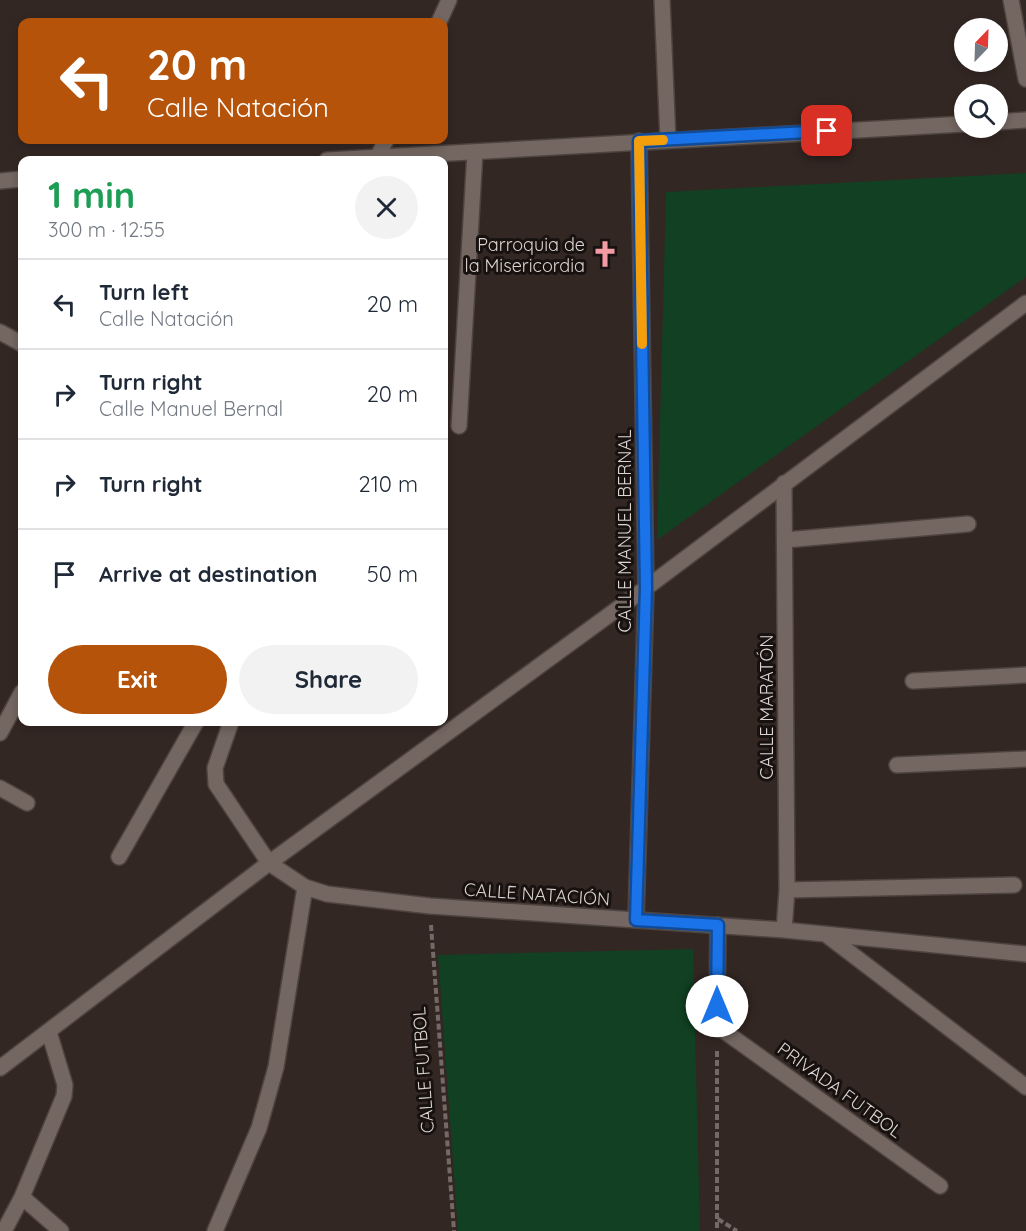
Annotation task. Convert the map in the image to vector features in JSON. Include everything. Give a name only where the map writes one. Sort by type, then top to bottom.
[{"type":"street","points":[[441,18],[449,0]]},
{"type":"street","points":[[662,0],[668,140]]},
{"type":"street","points":[[1011,0],[1026,79]]},
{"type":"street","points":[[1008,121],[1026,120]]},
{"type":"street","points":[[419,156],[639,141],[954,125]]},
{"type":"street","name":"CALLE MANUEL BERNAL","points":[[636,920],[646,588],[639,141]]},
{"type":"street","points":[[459,426],[475,152]]},
{"type":"street","points":[[0,181],[18,179]]},
{"type":"street","points":[[0,1068],[269,863],[646,588],[1026,303]]},
{"type":"street","points":[[0,332],[18,342]]},
{"type":"street","name":"CALLE MARATÓN","points":[[784,483],[787,890],[784,930]]},
{"type":"street","points":[[785,540],[968,524]]},
{"type":"street","points":[[913,681],[1026,675]]},
{"type":"street","points":[[0,732],[18,699]]},
{"type":"street","points":[[119,856],[194,726]]},
{"type":"street","points":[[230,726],[214,778],[269,863]]},
{"type":"street","points":[[897,765],[1026,759]]},
{"type":"street","points":[[0,788],[27,803]]},
{"type":"street","name":"CALLE NATACIÓN","points":[[269,863],[305,887],[349,898],[430,906],[784,930],[1026,954]]},
{"type":"street","points":[[787,890],[1014,885]]},
{"type":"street","points":[[215,1231],[259,1128],[276,1067],[305,887]]},
{"type":"street","points":[[717,1026],[718,925]]},
{"type":"street","points":[[827,936],[1026,1087]]},
{"type":"street","name":"PRIVADA FUTBOL","points":[[717,1026],[940,1186]]},
{"type":"street","points":[[4,1231],[22,1197],[64,1096],[65,1085],[49,1032]]},
{"type":"street","points":[[22,1197],[61,1231]]},
{"type":"path","name":"CALLE FUTBOL","points":[[430,906],[454,1231]]},
{"type":"path","points":[[717,1026],[717,1231]]},
{"type":"path","points":[[717,1218],[737,1231]]},
{"type":"green space","points":[[1026,173],[1026,277],[657,540],[666,192]]},
{"type":"green space","points":[[693,949],[700,1231],[458,1231],[438,955]]},
{"type":"slow traffic","points":[[642,344],[639,141],[663,140]]},
{"type":"place","name":"Parroquia de la Misericordia","points":[[605,254]]},
{"type":"route","points":[[717,1006],[718,925],[636,920],[646,588],[639,141],[827,131]]}]
